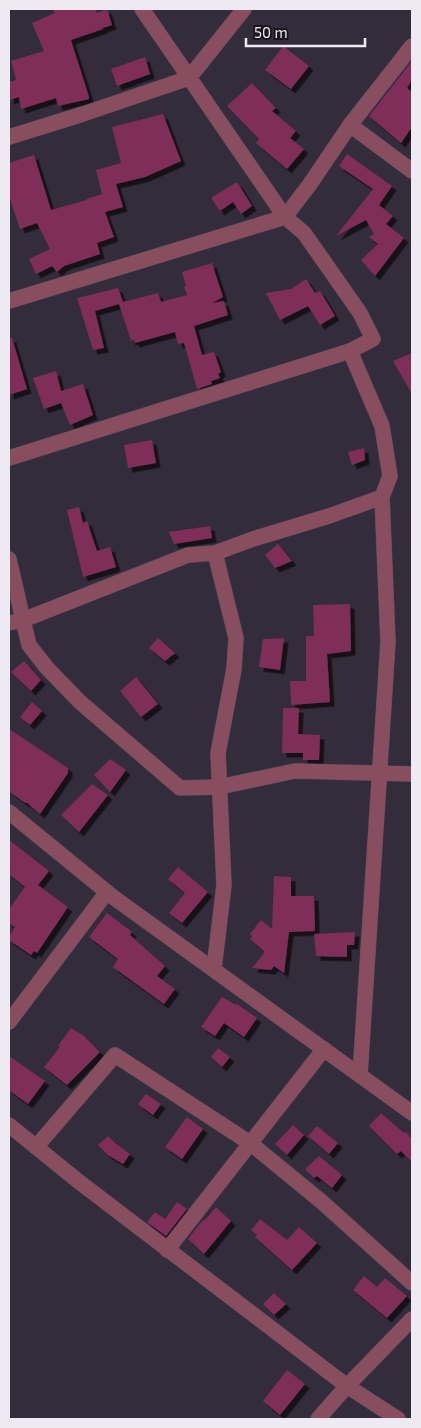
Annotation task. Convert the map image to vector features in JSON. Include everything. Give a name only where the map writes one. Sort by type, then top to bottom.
[{"type":"street","points":[[9,458],[350,351],[373,339],[360,313],[304,233],[285,217],[142,9]]},
{"type":"street","points":[[9,137],[189,78],[244,9]]},
{"type":"street","points":[[9,301],[285,217],[310,184],[350,124],[412,46]]},
{"type":"street","points":[[350,124],[412,171]]},
{"type":"street","points":[[350,351],[382,426],[390,476],[382,497],[388,642],[360,1075]]},
{"type":"street","points":[[16,622],[188,555],[215,553],[382,497]]},
{"type":"street","points":[[214,969],[224,885],[218,753],[234,669],[236,638],[215,553]]},
{"type":"street","points":[[9,559],[16,622],[29,645],[47,668],[80,702],[152,766],[180,788],[220,787],[295,772],[412,774]]},
{"type":"street","points":[[9,812],[107,892],[412,1113]]},
{"type":"street","points":[[9,1022],[107,892]]},
{"type":"street","points":[[167,1250],[324,1049]]},
{"type":"street","points":[[36,1147],[115,1055],[250,1144],[322,1202],[412,1283]]},
{"type":"street","points":[[9,1125],[167,1250],[347,1386],[398,1419]]},
{"type":"street","points":[[318,1419],[412,1319]]},
{"type":"building","points":[[52,9],[95,9],[97,13],[107,9],[112,25],[71,40],[89,99],[58,106],[56,98],[21,109],[19,97],[9,100],[9,82],[16,80],[11,61],[44,51],[32,23],[55,13]]},
{"type":"building","points":[[283,46],[309,66],[291,89],[265,70]]},
{"type":"building","points":[[145,57],[150,74],[117,86],[111,69]]},
{"type":"building","points":[[412,61],[412,80],[407,88],[412,92],[412,127],[401,143],[369,116]]},
{"type":"building","points":[[252,83],[276,108],[272,111],[296,131],[290,138],[304,149],[287,169],[256,143],[259,139],[227,106]]},
{"type":"building","points":[[163,114],[181,161],[145,177],[116,184],[123,207],[105,212],[114,237],[97,243],[100,254],[64,266],[57,272],[52,266],[36,274],[29,259],[50,249],[37,223],[20,229],[9,196],[9,163],[34,155],[51,210],[87,200],[102,194],[96,170],[121,163],[112,127]]},
{"type":"building","points":[[347,154],[392,186],[379,205],[393,216],[386,224],[404,238],[375,276],[361,260],[378,244],[369,237],[374,234],[366,220],[336,236],[373,189],[339,166]]},
{"type":"building","points":[[237,182],[252,206],[241,214],[233,202],[220,211],[211,198]]},
{"type":"building","points":[[212,263],[223,297],[212,303],[224,301],[228,315],[194,326],[202,355],[214,352],[221,372],[218,374],[220,378],[211,381],[212,384],[197,389],[184,343],[178,344],[175,332],[135,343],[134,340],[131,341],[119,304],[95,311],[104,348],[93,350],[77,298],[118,288],[123,302],[158,293],[161,302],[187,295],[182,272]]},
{"type":"building","points":[[306,279],[315,293],[320,291],[335,316],[320,325],[308,306],[280,320],[266,293],[291,289]]},
{"type":"building","points":[[9,338],[12,338],[27,389],[9,395]]},
{"type":"building","points":[[412,353],[412,394],[393,361]]},
{"type":"building","points":[[56,371],[61,391],[83,384],[93,415],[70,425],[61,403],[44,409],[33,378]]},
{"type":"building","points":[[152,440],[156,463],[128,468],[124,445]]},
{"type":"building","points":[[364,448],[365,460],[352,465],[348,452]]},
{"type":"building","points":[[79,507],[83,523],[87,521],[97,551],[110,547],[116,567],[83,577],[67,510]]},
{"type":"building","points":[[210,526],[212,538],[174,544],[169,532]]},
{"type":"building","points":[[278,544],[292,561],[275,568],[265,555]]},
{"type":"building","points":[[350,604],[351,651],[327,654],[330,702],[291,705],[290,681],[306,681],[306,636],[314,636],[313,605]]},
{"type":"building","points":[[158,638],[175,653],[165,661],[149,648]]},
{"type":"building","points":[[284,638],[280,670],[259,667],[263,639]]},
{"type":"building","points":[[24,661],[41,680],[31,691],[11,672]]},
{"type":"building","points":[[136,677],[158,704],[141,717],[120,691]]},
{"type":"building","points":[[32,702],[42,711],[30,725],[20,717]]},
{"type":"building","points":[[283,708],[299,708],[298,734],[320,735],[319,760],[303,760],[303,753],[282,753]]},
{"type":"building","points":[[9,729],[68,768],[68,773],[40,814],[9,791]]},
{"type":"building","points":[[110,759],[126,770],[110,792],[94,775]]},
{"type":"building","points":[[92,784],[108,795],[79,832],[61,815]]},
{"type":"building","points":[[9,840],[49,871],[38,885],[68,907],[37,953],[34,951],[31,955],[9,940],[9,936],[15,927],[9,923],[9,909],[25,887],[9,874]]},
{"type":"building","points":[[178,867],[208,892],[182,923],[169,913],[185,893],[168,879]]},
{"type":"building","points":[[274,876],[291,877],[291,896],[314,896],[315,931],[289,932],[284,973],[274,966],[271,970],[252,968],[265,952],[250,939],[252,936],[250,934],[261,920],[272,929]]},
{"type":"building","points":[[107,913],[132,932],[130,935],[165,966],[157,976],[175,989],[164,1004],[113,967],[118,959],[89,937]]},
{"type":"building","points":[[355,932],[354,945],[347,945],[347,957],[316,956],[314,934]]},
{"type":"building","points":[[222,997],[237,1004],[257,1018],[244,1037],[224,1023],[215,1036],[201,1027]]},
{"type":"building","points":[[71,1028],[84,1036],[100,1052],[67,1085],[44,1067],[60,1047],[58,1046]]},
{"type":"building","points":[[218,1048],[230,1057],[222,1067],[211,1057]]},
{"type":"building","points":[[9,1056],[45,1081],[28,1104],[9,1090]]},
{"type":"building","points":[[146,1094],[161,1104],[153,1115],[138,1104]]},
{"type":"building","points":[[381,1113],[404,1133],[406,1132],[412,1139],[412,1162],[401,1151],[397,1154],[369,1126]]},
{"type":"building","points":[[187,1117],[203,1129],[182,1159],[165,1147]]},
{"type":"building","points":[[293,1125],[304,1135],[287,1155],[275,1144]]},
{"type":"building","points":[[317,1126],[338,1143],[329,1154],[308,1136]]},
{"type":"building","points":[[108,1136],[130,1154],[123,1164],[108,1155],[98,1145]]},
{"type":"building","points":[[319,1156],[342,1175],[332,1188],[317,1176],[314,1178],[305,1169]]},
{"type":"building","points":[[177,1202],[187,1209],[166,1236],[147,1222],[155,1212],[165,1219]]},
{"type":"building","points":[[216,1207],[231,1221],[204,1254],[188,1239]]},
{"type":"building","points":[[260,1219],[287,1240],[299,1227],[317,1243],[292,1270],[255,1237],[257,1235],[251,1230]]},
{"type":"building","points":[[364,1276],[377,1287],[385,1278],[407,1296],[387,1318],[353,1290]]},
{"type":"building","points":[[274,1293],[286,1304],[274,1315],[263,1304]]},
{"type":"building","points":[[287,1370],[305,1384],[280,1415],[263,1401]]}]
